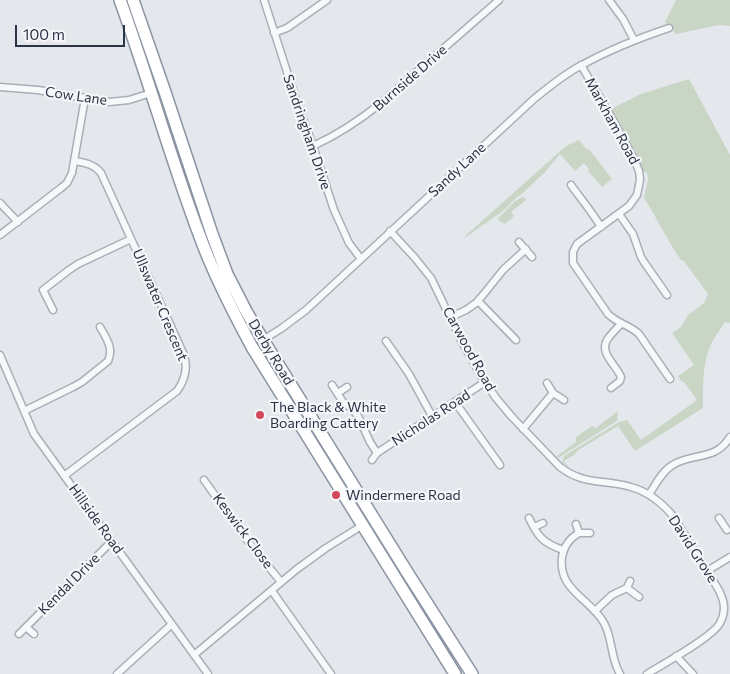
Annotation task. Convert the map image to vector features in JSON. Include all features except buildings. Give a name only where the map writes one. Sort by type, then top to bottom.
[{"type":"highway","name":"Derby Road","points":[[120,0],[199,234],[231,308],[252,347],[455,674]]},
{"type":"highway","name":"Derby Road","points":[[133,0],[212,234],[227,274],[246,312],[472,674]]},
{"type":"street","name":"Sandringham Drive","points":[[264,0],[334,210],[350,244],[361,259]]},
{"type":"street","points":[[274,33],[287,28],[328,0]]},
{"type":"street","name":"Burnside Drive","points":[[313,146],[335,135],[374,109],[499,0]]},
{"type":"street","points":[[609,0],[623,19],[634,40]]},
{"type":"street","name":"Sandy Lane","points":[[263,340],[306,310],[534,99],[558,80],[581,65],[634,40],[668,28]]},
{"type":"street","name":"Markham Road","points":[[581,65],[639,170],[639,185],[636,195],[629,206],[577,244],[573,252],[573,263],[608,314],[639,334],[670,379]]},
{"type":"street","name":"Cow Lane","points":[[0,87],[38,90],[109,102],[129,100],[151,93]]},
{"type":"street","points":[[0,235],[67,183],[75,161],[85,98]]},
{"type":"street","name":"Ullswater Crescent","points":[[64,476],[177,391],[184,381],[186,363],[101,173],[98,168],[92,165],[75,161]]},
{"type":"street","points":[[571,185],[601,227]]},
{"type":"street","points":[[0,202],[18,222]]},
{"type":"street","points":[[619,214],[633,234],[644,262],[667,295]]},
{"type":"street","name":"Carwood Road","points":[[390,231],[428,274],[462,342],[496,398],[554,462]]},
{"type":"street","points":[[52,310],[43,290],[78,264],[131,239]]},
{"type":"street","points":[[519,242],[532,257]]},
{"type":"street","points":[[450,317],[466,310],[478,301],[503,270],[526,249]]},
{"type":"street","points":[[478,301],[516,340]]},
{"type":"street","points":[[611,388],[621,377],[607,354],[605,346],[606,340],[621,324]]},
{"type":"street","points":[[24,411],[73,387],[108,361],[111,350],[100,327]]},
{"type":"street","points":[[386,341],[409,374],[432,416]]},
{"type":"street","points":[[394,352],[401,347]]},
{"type":"street","name":"Hillside Road","points":[[0,357],[34,434],[208,674]]},
{"type":"street","name":"Nicholas Road","points":[[372,460],[378,453],[485,382]]},
{"type":"street","points":[[547,383],[553,392],[564,400]]},
{"type":"street","name":"Nicholas Road","points":[[332,385],[343,402],[358,416],[370,442],[378,453]]},
{"type":"street","points":[[338,393],[347,387]]},
{"type":"street","points":[[523,429],[553,392]]},
{"type":"street","points":[[455,402],[500,465]]},
{"type":"street","points":[[649,495],[659,478],[670,466],[717,450],[725,445],[730,436]]},
{"type":"street","name":"David Grove","points":[[554,462],[574,476],[587,480],[630,486],[657,499],[673,516],[722,595],[725,605],[723,616],[714,631],[647,674]]},
{"type":"street","name":"Keswick Close","points":[[204,480],[246,539],[281,582]]},
{"type":"street","points":[[530,518],[544,541],[563,550]]},
{"type":"street","points":[[719,518],[729,530]]},
{"type":"street","points":[[534,527],[543,523]]},
{"type":"street","points":[[576,524],[579,533]]},
{"type":"street","points":[[194,655],[297,569],[363,525]]},
{"type":"street","points":[[590,533],[579,533],[571,538],[563,550],[562,569],[565,581],[595,611],[604,624],[607,630],[612,658],[620,674]]},
{"type":"street","name":"Kendal Drive","points":[[19,634],[112,542]]},
{"type":"street","points":[[707,571],[730,557]]},
{"type":"street","points":[[628,588],[630,581]]},
{"type":"street","points":[[595,611],[612,595],[628,588]]},
{"type":"street","points":[[628,588],[639,597]]},
{"type":"street","points":[[272,590],[331,674]]},
{"type":"street","points":[[116,674],[172,624]]},
{"type":"street","name":"Kendal Drive","points":[[26,627],[34,634]]},
{"type":"street","points":[[676,656],[693,674]]},
{"type":"green space","points":[[676,0],[730,0],[730,26],[719,25],[676,34],[665,22]]},
{"type":"green space","points":[[689,79],[730,155],[730,323],[725,322],[712,342],[706,358],[703,408],[635,451],[618,426],[564,461],[567,466],[562,462],[564,456],[619,422],[627,420],[641,440],[697,400],[678,376],[694,365],[672,333],[681,327],[688,315],[704,303],[708,294],[683,260],[681,260],[644,198],[648,179],[647,173],[643,171],[611,109],[641,94]]},
{"type":"green space","points":[[579,140],[587,150],[589,149],[612,179],[602,187],[588,171],[589,169],[584,163],[575,171],[560,154],[545,172],[503,211],[464,237],[566,146]]},
{"type":"green space","points":[[523,197],[526,200],[511,212],[514,216],[505,224],[498,220],[514,203]]},
{"type":"green space","points":[[618,411],[617,421],[558,458],[557,456],[576,442],[576,437],[592,426],[596,428]]},
{"type":"place","name":"The Black & White Boarding Cattery","points":[[260,415]]},
{"type":"place","name":"Windermere Road","points":[[336,495]]}]
